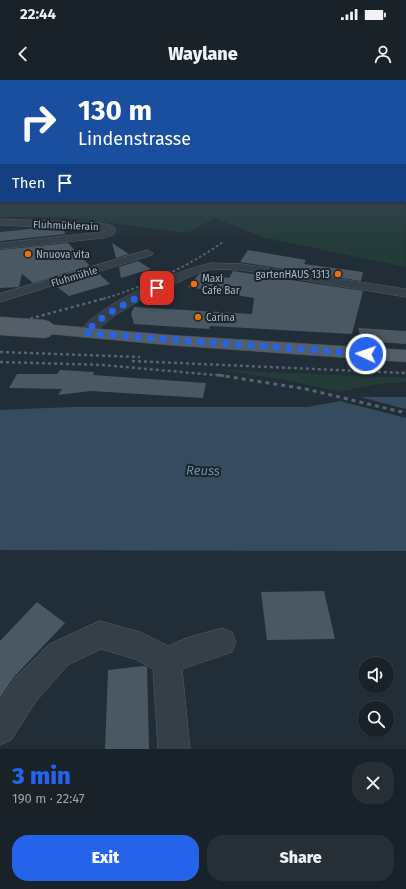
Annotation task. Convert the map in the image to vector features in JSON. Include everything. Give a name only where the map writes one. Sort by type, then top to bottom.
[{"type":"main road","points":[[0,326],[280,348],[406,356]]},
{"type":"street","name":"Fluhmühlerain","points":[[0,222],[101,226],[112,230],[109,234],[103,236],[0,246]]},
{"type":"street","name":"Fluhmühle","points":[[0,298],[148,253]]},
{"type":"street","points":[[85,333],[95,322],[110,312],[164,284],[197,269],[220,265],[255,269],[406,293]]},
{"type":"street","points":[[0,729],[26,689],[58,655],[100,636],[140,646],[167,662]]},
{"type":"street","points":[[167,662],[186,652],[222,642]]},
{"type":"street","points":[[167,662],[174,749]]},
{"type":"green space","points":[[0,202],[405,202],[406,267],[265,238],[215,218],[187,233],[65,217],[0,217]]},
{"type":"green space","points":[[222,370],[406,378],[406,382],[377,384],[341,392],[291,381]]},
{"type":"water","name":"Reuss","points":[[363,397],[406,397],[406,551],[0,550],[0,410],[72,407],[307,407]]},
{"type":"pier","points":[[356,396],[406,409],[406,418],[336,400]]},
{"type":"building","points":[[39,228],[64,230],[65,234],[0,241],[0,232]]},
{"type":"building","points":[[68,243],[90,266],[33,283],[22,274],[19,287],[0,288],[0,250]]},
{"type":"building","points":[[112,243],[129,254],[116,258]]},
{"type":"building","points":[[248,250],[306,260],[304,264],[363,272],[361,281],[240,262]]},
{"type":"building","points":[[138,261],[151,269],[121,278],[119,267]]},
{"type":"building","points":[[233,271],[363,291],[352,334],[210,326],[209,329],[134,324],[131,314],[134,307],[252,314],[254,298],[188,287],[200,273],[229,278]]},
{"type":"building","points":[[98,273],[110,284],[69,296],[56,286]]},
{"type":"building","points":[[358,328],[406,331],[406,344],[362,341]]},
{"type":"building","points":[[60,370],[94,372],[93,375],[206,383],[203,398],[91,391],[58,395],[62,389],[9,388],[17,374],[57,374]]},
{"type":"building","points":[[324,591],[335,639],[267,640],[261,592]]},
{"type":"building","points":[[37,602],[65,623],[14,677],[0,698],[0,641]]},
{"type":"building","points":[[144,666],[147,667],[149,749],[105,749],[108,670]]},
{"type":"railway","points":[[106,298],[150,282],[180,268],[223,242]]},
{"type":"railway","points":[[7,325],[106,298]]},
{"type":"railway","points":[[0,352],[140,357]]},
{"type":"railway","points":[[132,361],[406,373]]},
{"type":"railway","points":[[0,362],[103,365],[222,376]]},
{"type":"railway","points":[[218,375],[222,376]]},
{"type":"railway","points":[[222,376],[306,389],[406,413]]},
{"type":"place","name":"Nnuova vita","points":[[28,254]]},
{"type":"place","name":"gartenHAUS 1313","points":[[338,274]]},
{"type":"place","name":"Maxi Cafe Bar","points":[[194,284]]},
{"type":"place","name":"Carina","points":[[198,317]]},
{"type":"route","points":[[157,288],[110,312],[95,322],[85,333],[366,354]]}]
